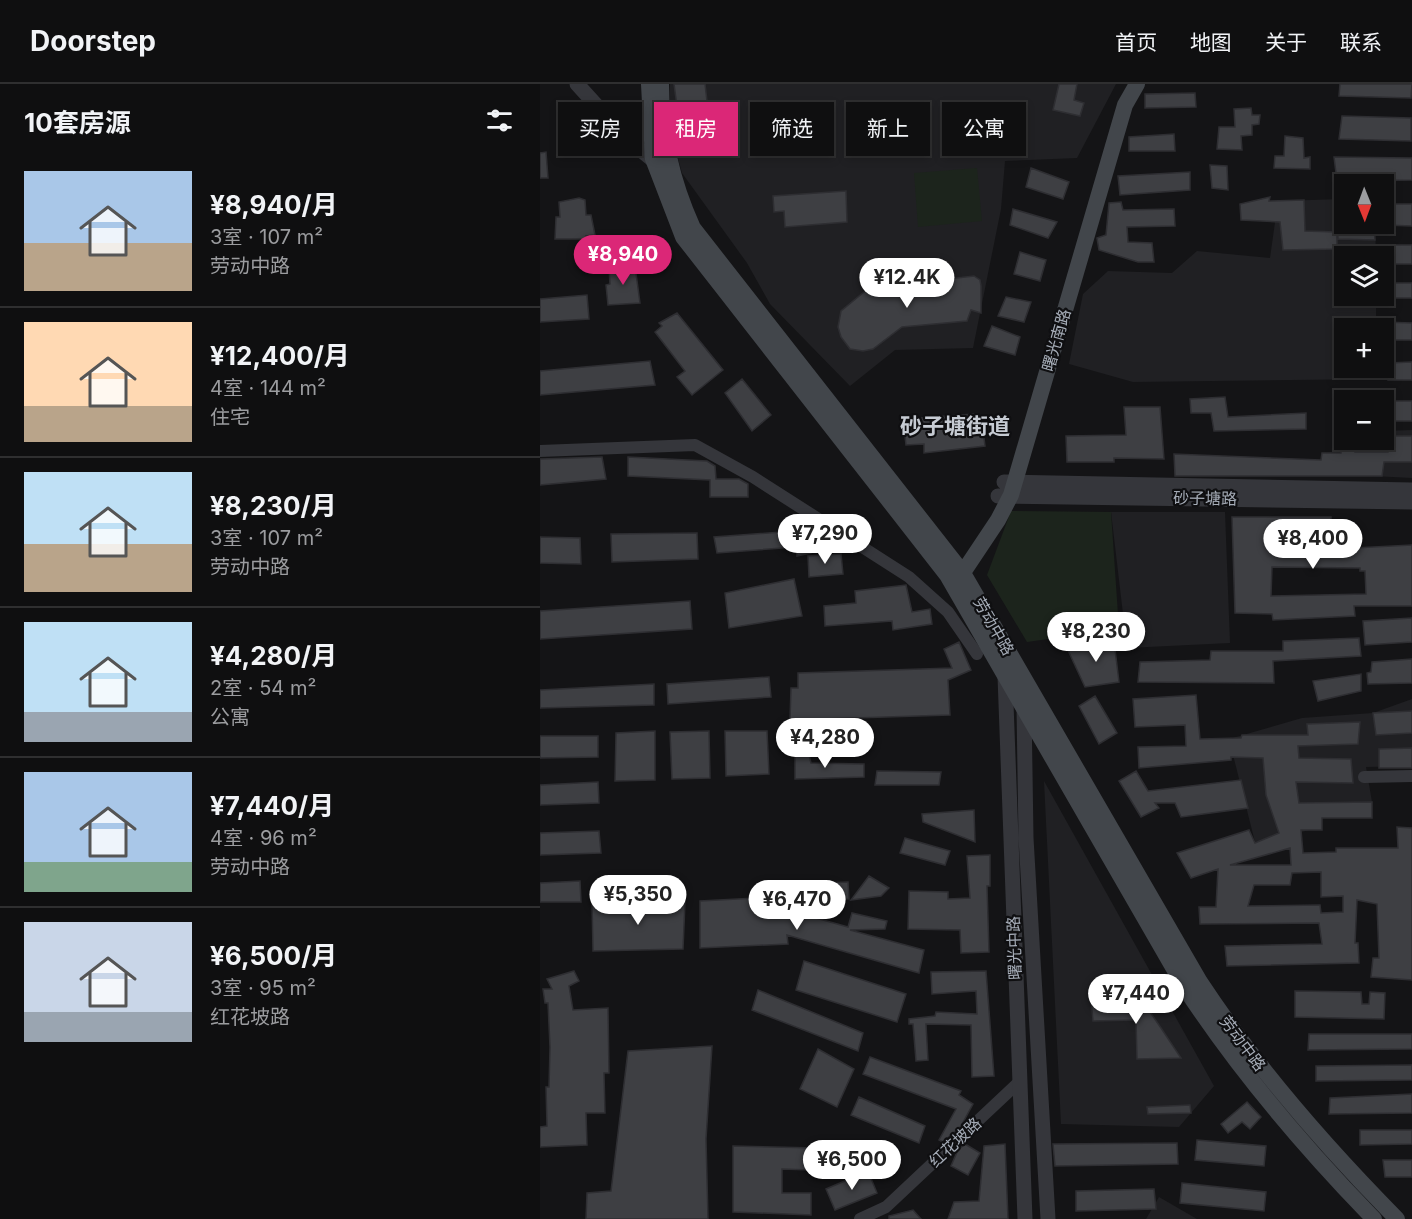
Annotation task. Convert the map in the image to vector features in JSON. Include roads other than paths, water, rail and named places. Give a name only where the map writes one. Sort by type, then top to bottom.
[{"type":"main road","name":"劳动中路","points":[[650,84],[653,159],[683,237],[955,574],[1005,676],[1185,988],[1224,1047],[1276,1113],[1374,1219]]},
{"type":"main road","name":"劳动中路","points":[[661,84],[664,126],[674,180],[693,228],[955,574],[1025,679],[1200,981],[1237,1038],[1353,1173],[1397,1219]]},
{"type":"main road","name":"曙光南路","points":[[1006,489],[1116,102],[1126,84]]},
{"type":"main road","name":"曙光南路","points":[[955,574],[1006,489],[1125,105],[1137,84]]},
{"type":"street","points":[[577,84],[626,138],[653,159],[674,180]]},
{"type":"street","points":[[540,451],[695,445],[753,477],[909,577],[948,612],[977,654]]},
{"type":"street","name":"砂子塘路","points":[[1006,489],[1412,490]]},
{"type":"street","name":"砂子塘路","points":[[1006,489],[1412,502]]},
{"type":"street","name":"曙光中路","points":[[1005,676],[1025,1219]]},
{"type":"street","name":"曙光中路","points":[[1025,679],[1026,838],[1045,1135],[1047,1219]]},
{"type":"street","points":[[1364,777],[1412,776]]},
{"type":"street","name":"红花坡路","points":[[860,1219],[886,1207],[1019,1082]]},
{"type":"district","name":"砂子塘街道","points":[[955,426]]}]
